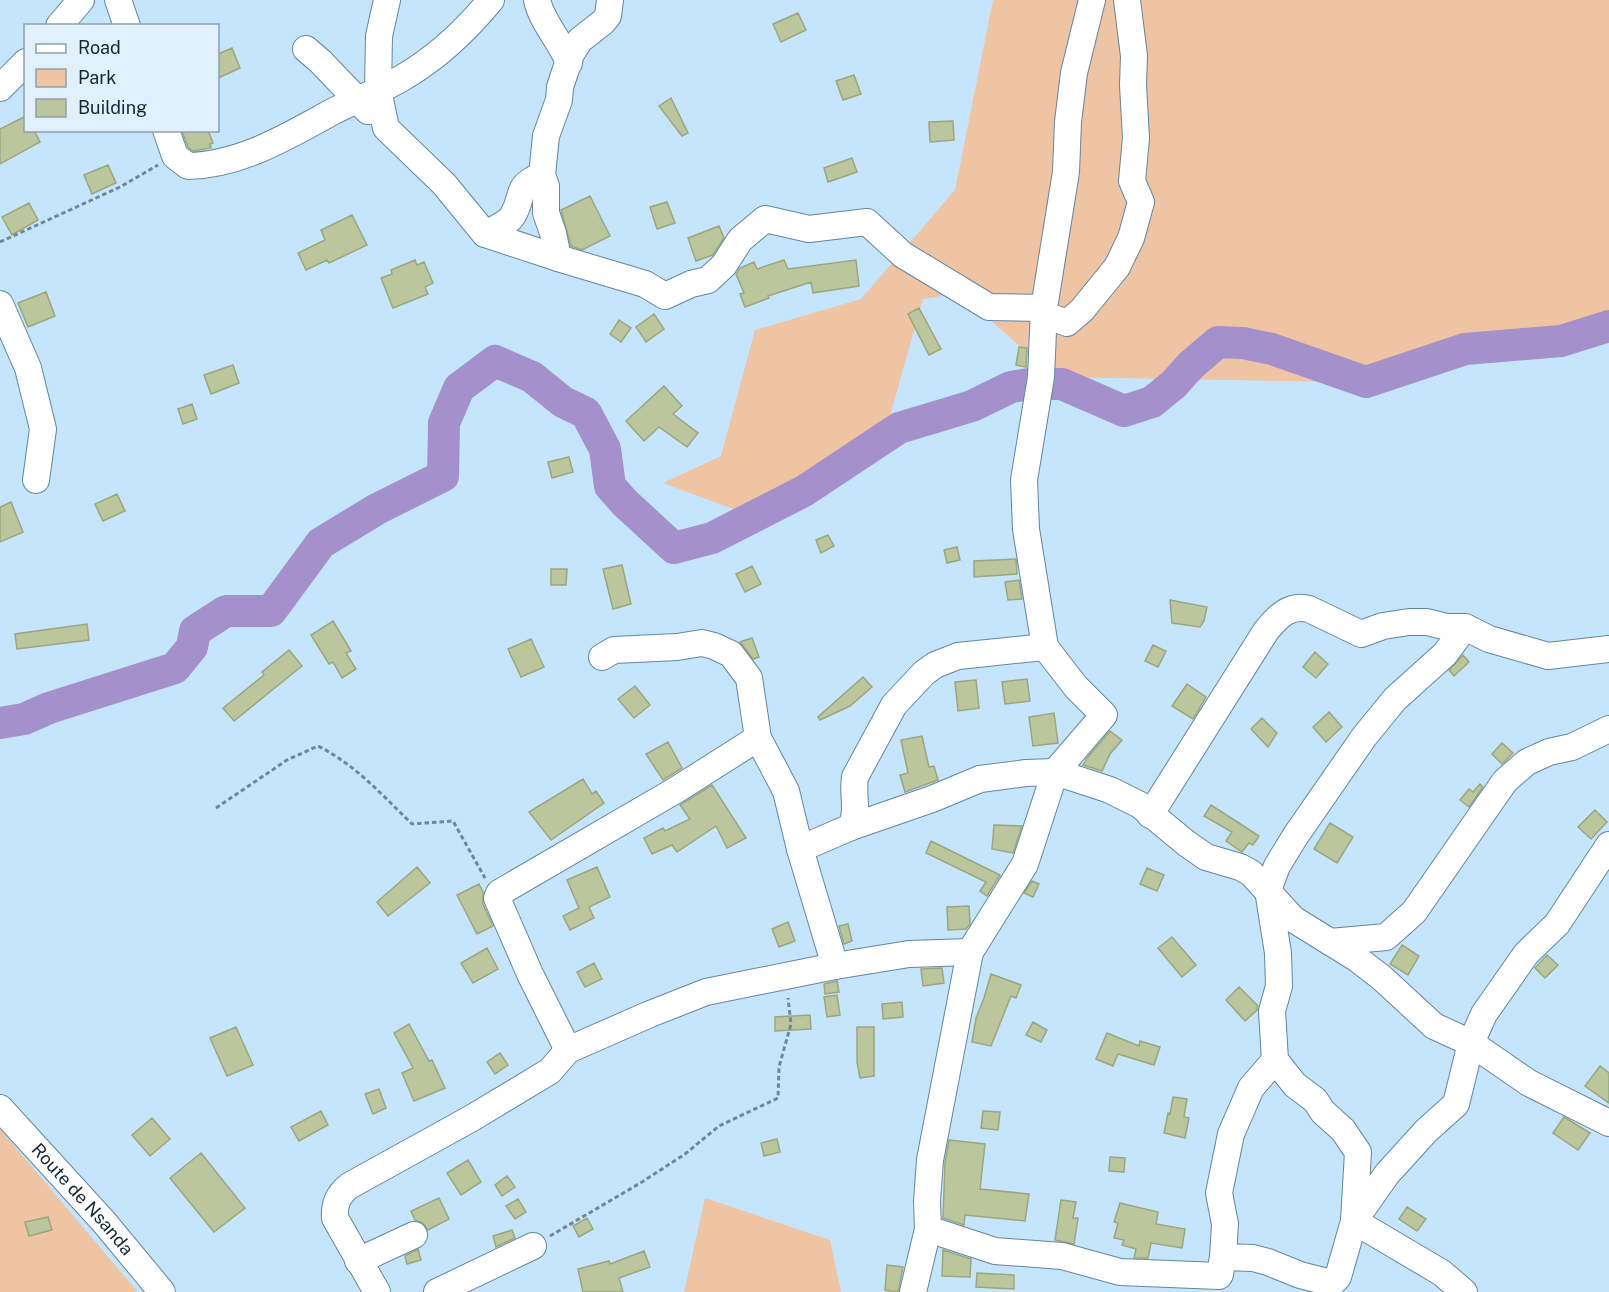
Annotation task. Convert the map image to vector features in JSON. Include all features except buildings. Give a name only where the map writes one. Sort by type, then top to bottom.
[{"type":"street","points":[[61,24],[81,0]]},
{"type":"street","points":[[118,0],[126,24]]},
{"type":"street","points":[[367,95],[387,0]]},
{"type":"street","points":[[166,132],[175,156],[188,166],[204,166],[238,158],[293,135],[402,78],[440,52],[491,0]]},
{"type":"street","points":[[537,0],[538,7],[555,39],[563,47],[569,63]]},
{"type":"street","points":[[558,258],[554,233],[546,213],[546,186],[542,175],[546,136],[575,46],[603,22],[608,15],[610,0]]},
{"type":"street","points":[[913,1292],[928,1229],[927,1201],[930,1160],[970,952],[1025,864],[1055,772],[1104,715],[1076,687],[1045,647],[1026,529],[1024,490],[1039,385],[1044,311],[1066,172],[1068,122],[1074,73],[1092,0]]},
{"type":"street","points":[[306,49],[367,95],[386,128],[444,184],[485,234],[645,284],[665,296],[691,284],[708,280],[724,265],[740,240],[765,219],[809,229],[867,222],[903,255],[989,307],[1044,311],[1067,323],[1082,310],[1117,267],[1131,238],[1141,202],[1132,181],[1136,138],[1134,56],[1127,0]]},
{"type":"street","points":[[0,88],[24,64]]},
{"type":"street","points":[[485,234],[508,222],[513,215],[520,191],[542,175]]},
{"type":"street","points":[[0,304],[28,368],[43,429],[36,480]]},
{"type":"street","points":[[1150,815],[1266,630],[1289,609],[1300,607],[1309,609],[1361,634],[1383,626],[1427,622],[1447,627],[1465,627],[1489,639],[1548,656],[1609,650]]},
{"type":"street","points":[[928,1229],[995,1251],[1062,1256],[1120,1272],[1219,1275],[1252,1258],[1300,1275],[1336,1281],[1354,1221],[1358,1152],[1343,1130],[1323,1112],[1315,1100],[1295,1085],[1275,1060],[1272,1011],[1279,986],[1278,953],[1268,890],[1277,866],[1296,835],[1364,736],[1395,699],[1445,654],[1465,627]]},
{"type":"street","points":[[602,657],[614,650],[677,647],[702,643],[731,654],[749,678],[758,738],[786,791],[800,849],[835,966]]},
{"type":"street","points":[[851,827],[856,816],[855,777],[894,705],[924,673],[935,665],[958,656],[1045,647]]},
{"type":"street","points":[[1330,942],[1386,937],[1414,912],[1505,781],[1527,762],[1549,752],[1572,747],[1609,729]]},
{"type":"street","points":[[568,1050],[530,974],[497,898],[500,893],[676,790],[758,738]]},
{"type":"street","points":[[800,849],[851,827],[932,799],[980,779],[1055,772],[1110,790],[1129,798],[1206,857],[1240,867],[1251,873],[1293,919],[1356,958],[1382,978],[1434,1026],[1471,1043],[1529,1083],[1609,1123]]},
{"type":"street","points":[[1354,1221],[1387,1174],[1426,1131],[1456,1104],[1471,1043],[1484,1014],[1526,954],[1557,924],[1609,845]]},
{"type":"street","points":[[377,1292],[335,1218],[334,1208],[342,1192],[550,1071],[568,1050],[706,992],[785,975],[909,954],[970,952]]},
{"type":"street","points":[[1219,1275],[1225,1224],[1219,1193],[1231,1134],[1251,1088],[1275,1060]]},
{"type":"street","name":"Route de Nsanda","points":[[0,1108],[104,1222],[162,1292]]},
{"type":"street","points":[[1354,1221],[1442,1273],[1464,1292]]},
{"type":"street","points":[[358,1262],[414,1235]]},
{"type":"street","points":[[437,1292],[465,1286],[533,1246]]},
{"type":"path","points":[[0,242],[120,186],[175,156]]},
{"type":"path","points":[[216,808],[287,760],[318,746],[356,769],[412,824],[453,821],[497,898]]},
{"type":"path","points":[[533,1246],[642,1182],[685,1154],[719,1126],[778,1098],[779,1067],[791,1024],[785,975]]},
{"type":"green space","points":[[993,0],[1609,0],[1609,319],[1398,383],[1054,377],[960,293],[923,299],[877,462],[774,524],[663,483],[721,456],[755,330],[861,299],[955,190]]},
{"type":"green space","points":[[0,1129],[137,1291],[136,1292],[0,1292]]},
{"type":"green space","points":[[705,1198],[830,1240],[841,1292],[684,1292]]},
{"type":"waterway","points":[[0,723],[24,719],[49,708],[175,668],[192,647],[195,631],[226,611],[271,611],[321,543],[377,509],[443,476],[444,423],[459,388],[495,361],[532,377],[563,402],[586,413],[605,449],[610,486],[674,548],[712,538],[804,491],[899,428],[972,406],[1011,387],[1029,384],[1062,384],[1124,411],[1152,402],[1218,342],[1243,343],[1272,349],[1366,382],[1465,349],[1561,341],[1609,326]]}]
